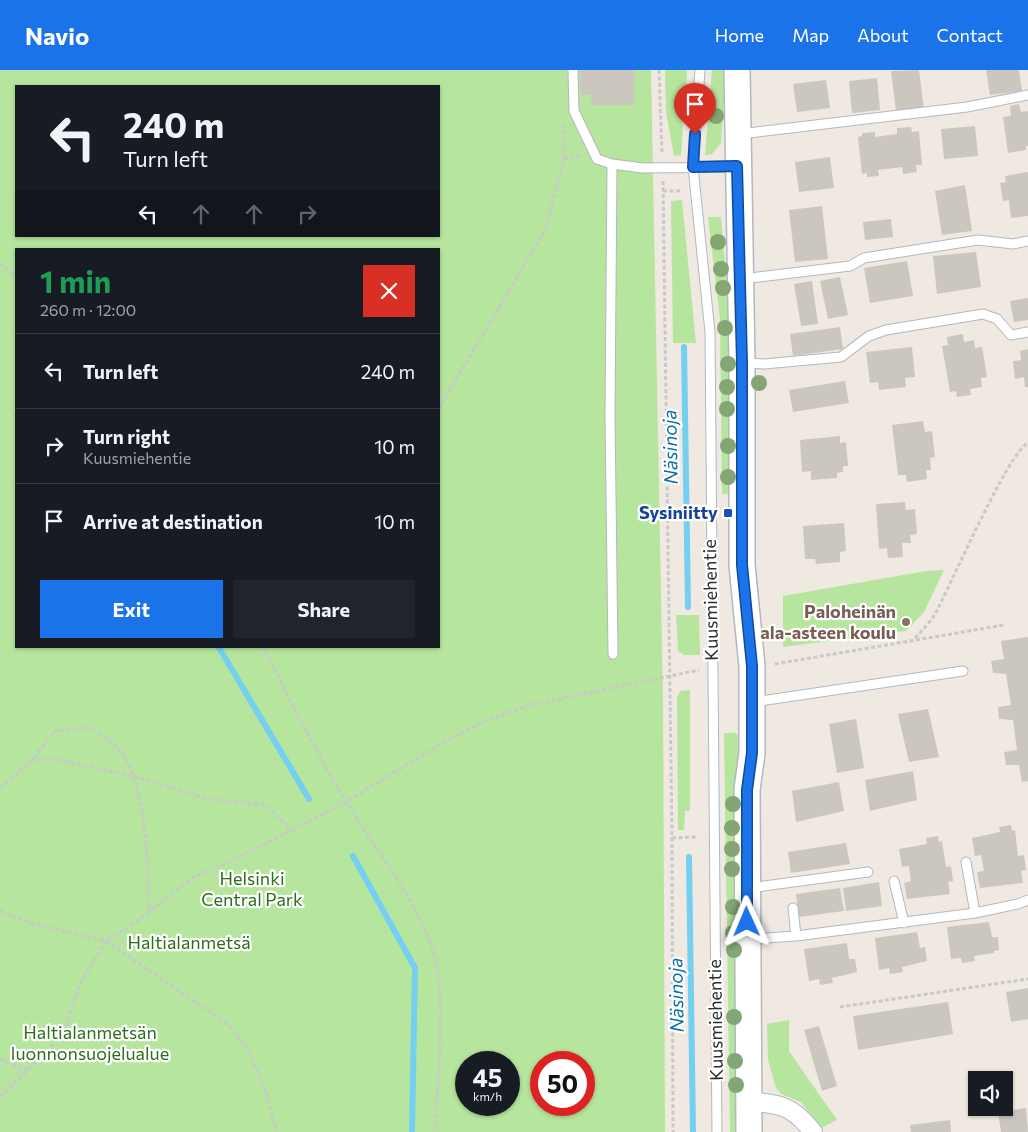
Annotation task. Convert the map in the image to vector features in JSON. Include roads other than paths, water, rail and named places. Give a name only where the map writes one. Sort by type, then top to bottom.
[{"type":"main road","name":"Kuusmiehentie","points":[[736,70],[742,363],[742,565],[752,666],[752,753],[747,790],[746,889],[749,1132]]},
{"type":"street","points":[[748,1101],[786,1106],[800,1115],[813,1132]]},
{"type":"lane","points":[[573,70],[574,111],[597,159],[612,164],[663,168],[737,166]]},
{"type":"lane","name":"Kuusmiehentie","points":[[700,70],[693,167],[710,332],[717,1132]]},
{"type":"lane","points":[[737,134],[967,107],[1028,95]]},
{"type":"lane","points":[[612,164],[610,416],[613,654]]},
{"type":"lane","points":[[740,280],[850,266],[864,258],[978,240],[1013,244],[1028,241]]},
{"type":"lane","points":[[742,363],[764,364],[841,357],[870,336],[886,330],[983,314],[997,319],[1011,335],[1028,332]]},
{"type":"lane","points":[[751,702],[963,671]]},
{"type":"lane","points":[[966,862],[975,913]]},
{"type":"lane","points":[[746,889],[868,872]]},
{"type":"lane","points":[[894,881],[904,923]]},
{"type":"lane","points":[[747,939],[796,936],[904,923],[975,913],[1018,904],[1028,900]]},
{"type":"lane","points":[[793,908],[796,936]]},
{"type":"waterway","name":"Näsinoja","points":[[684,347],[688,607]]},
{"type":"waterway","points":[[219,648],[309,799]]},
{"type":"waterway","points":[[353,856],[415,968],[412,1132]]},
{"type":"waterway","name":"Näsinoja","points":[[689,857],[693,1132]]},
{"type":"place","name":"Sysiniitty","points":[[728,513]]},
{"type":"place","name":"Paloheinän ala-asteen koulu","points":[[906,622]]},
{"type":"park label","name":"Helsinki Central Park","points":[[252,890]]},
{"type":"park label","name":"Haltialanmetsä","points":[[189,943]]},
{"type":"park label","name":"Haltialanmetsän luonnonsuojelualue","points":[[90,1043]]}]
